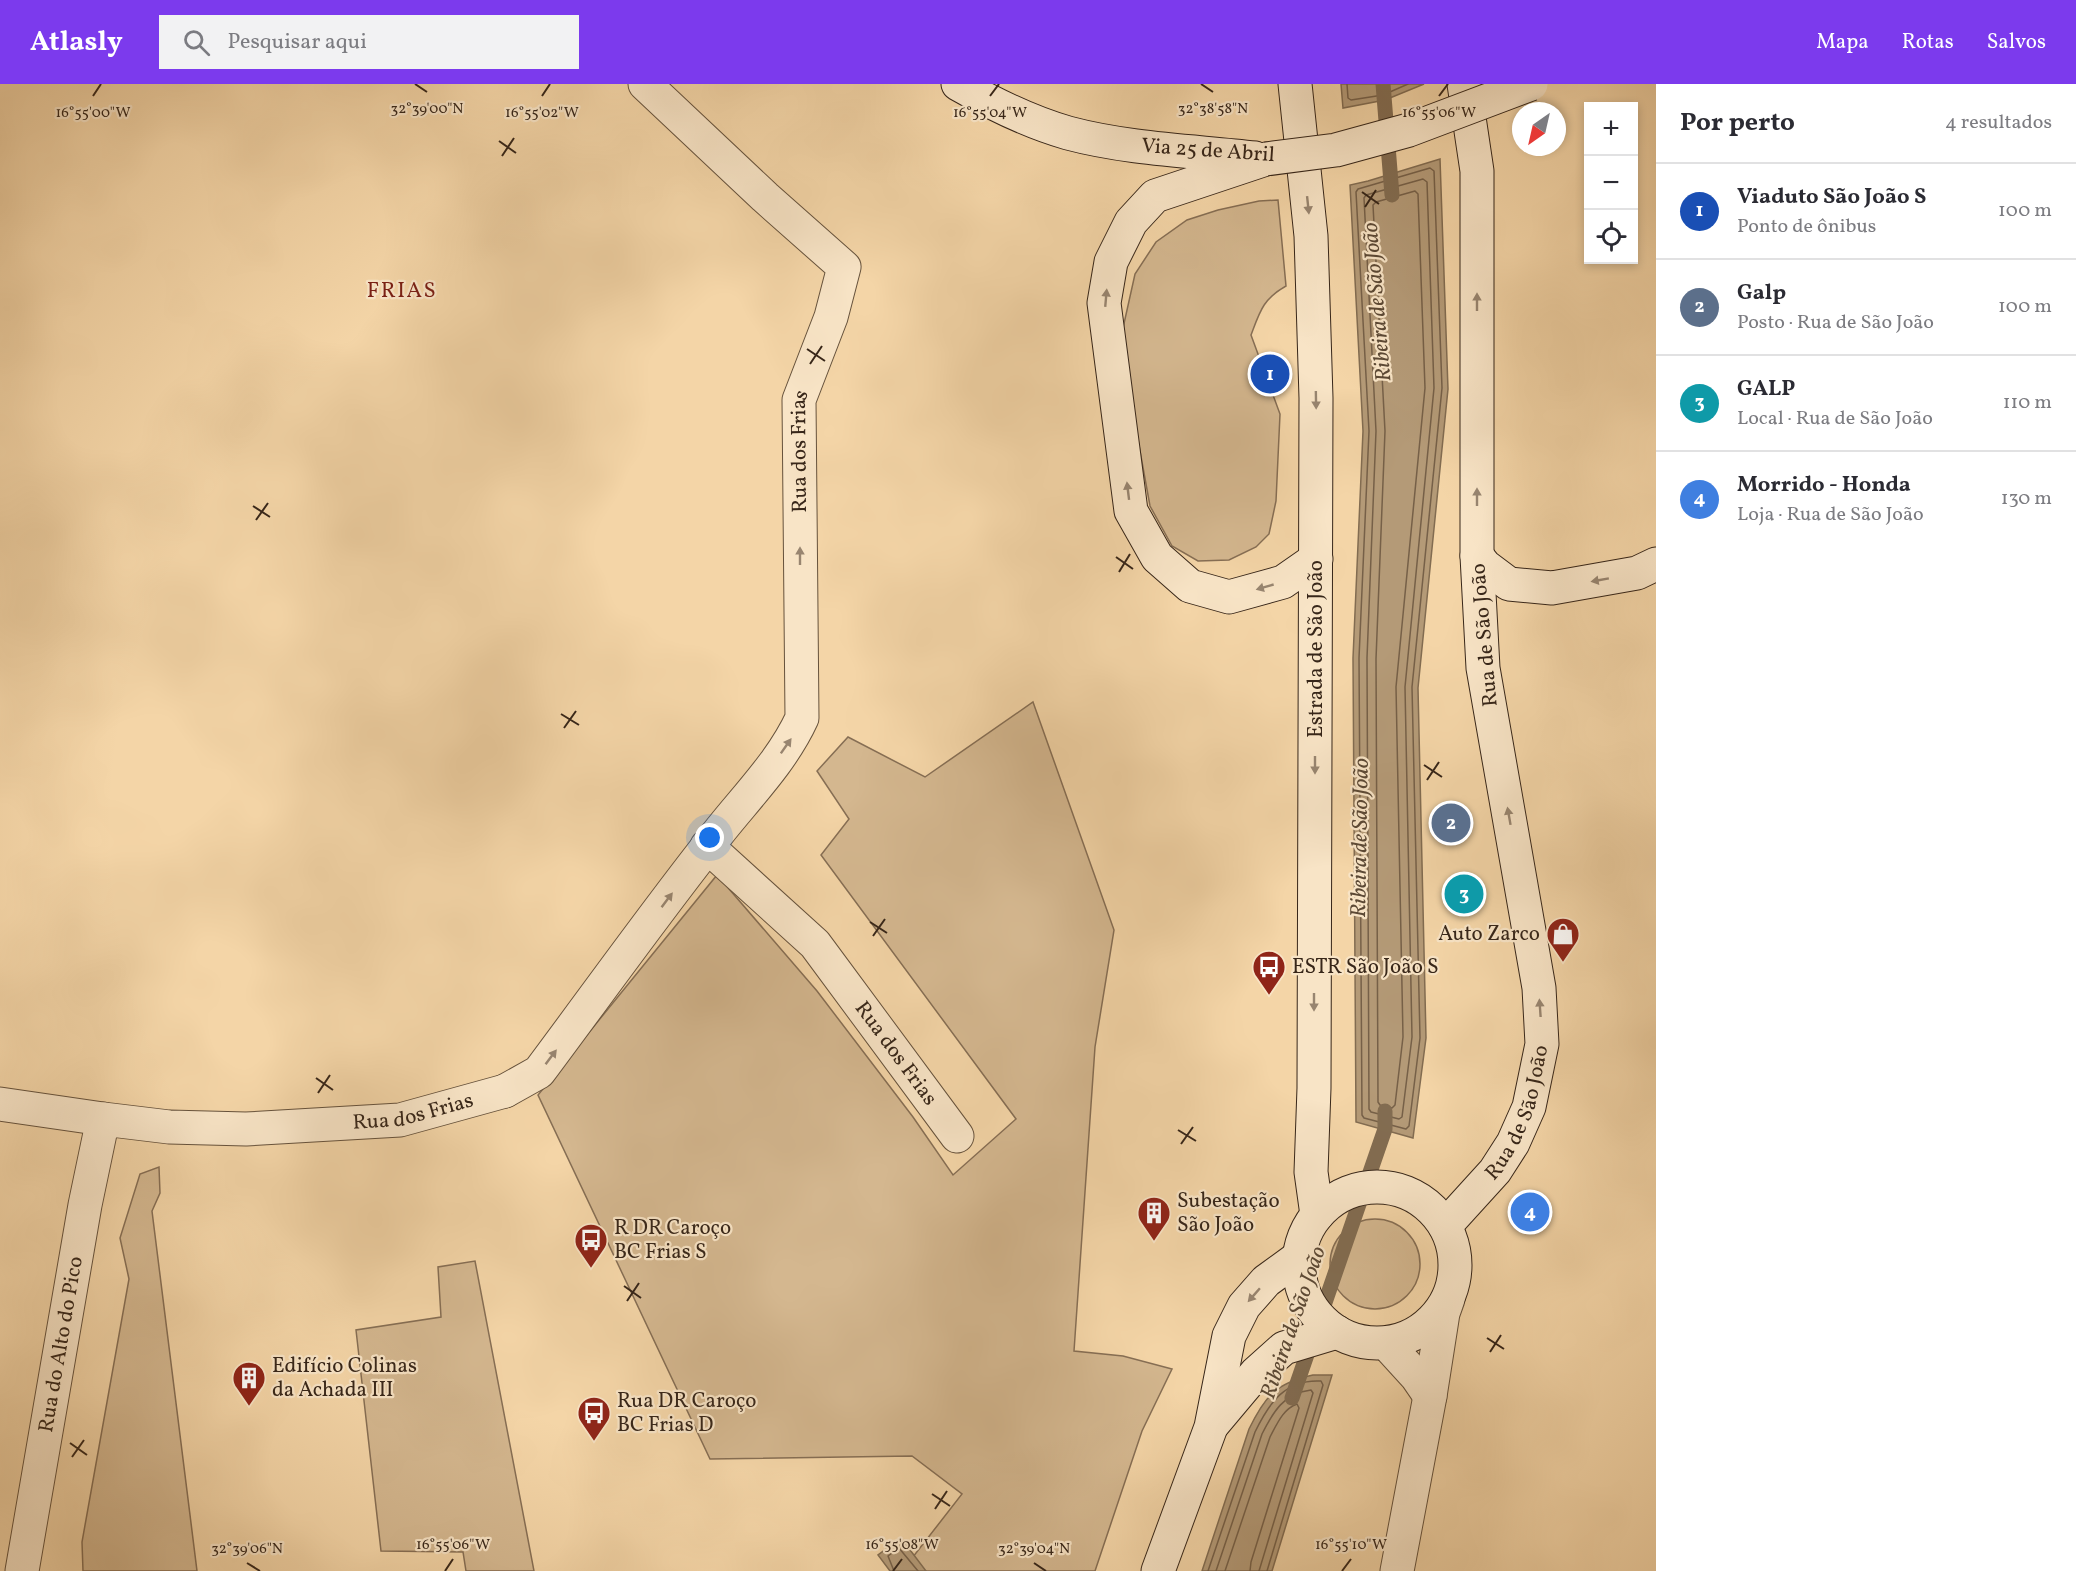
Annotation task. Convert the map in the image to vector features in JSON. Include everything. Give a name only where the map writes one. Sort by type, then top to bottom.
[{"type":"main road","name":"Rua dos Frias","points":[[1,1104],[169,1127],[246,1129],[400,1120],[505,1091],[539,1072],[707,846],[783,752],[795,733],[802,718],[799,400],[831,317],[844,267],[765,197],[645,84]]},
{"type":"main road","name":"Via 25 de Abril","points":[[958,84],[1011,113],[1067,133],[1121,143],[1266,159],[1336,150],[1409,130],[1531,84]]},
{"type":"main road","name":"Estrada de São João","points":[[1295,84],[1311,236],[1316,398],[1314,1076],[1311,1172],[1317,1215]]},
{"type":"main road","name":"Rua de São João","points":[[1445,1226],[1495,1171],[1513,1143],[1529,1107],[1542,1044],[1539,988],[1483,668],[1478,556],[1477,171],[1464,84]]},
{"type":"main road","points":[[1266,159],[1155,196],[1131,222],[1111,262],[1104,303],[1131,511],[1157,557],[1190,586],[1229,597],[1283,582],[1316,559]]},
{"type":"main road","points":[[1478,556],[1485,566],[1509,584],[1552,588],[1637,573],[1656,564]]},
{"type":"main road","name":"Rua dos Frias","points":[[707,846],[815,944],[957,1136]]},
{"type":"main road","name":"Rua do Alto do Pico","points":[[22,1571],[85,1205],[103,1119]]},
{"type":"main road","points":[[1396,1571],[1430,1396],[1443,1313],[1448,1299],[1452,1287],[1456,1262],[1450,1237],[1445,1226],[1426,1203],[1400,1190],[1374,1187],[1361,1188],[1337,1198],[1317,1215],[1307,1230],[1299,1257],[1300,1281],[1309,1304],[1326,1324],[1343,1335],[1368,1342],[1386,1343],[1399,1340],[1422,1329],[1432,1321],[1448,1299]]},
{"type":"main road","points":[[1158,1571],[1211,1427],[1229,1336],[1244,1306],[1266,1281],[1299,1257]]},
{"type":"main road","points":[[1211,1427],[1256,1373],[1284,1348],[1343,1335]]},
{"type":"main road","points":[[1386,1343],[1411,1370],[1430,1396]]},
{"type":"shaded area","points":[[1278,200],[1286,286],[1263,306],[1251,335],[1280,414],[1276,501],[1269,534],[1256,547],[1229,560],[1198,561],[1172,546],[1150,506],[1132,407],[1123,328],[1135,274],[1156,242],[1187,220],[1218,210],[1259,201]]},
{"type":"shaded area","points":[[1033,702],[1114,930],[1095,1047],[1074,1351],[1123,1356],[1172,1369],[1142,1431],[1095,1571],[902,1571],[962,1494],[912,1456],[710,1459],[538,1095],[717,875],[817,991],[913,1117],[953,1175],[1016,1119],[821,855],[849,819],[817,771],[848,737],[925,777]]},
{"type":"shaded area","points":[[159,1167],[160,1193],[152,1211],[197,1571],[83,1571],[82,1542],[129,1279],[120,1238],[140,1174]]},
{"type":"shaded area","points":[[1375,1219],[1392,1222],[1407,1232],[1417,1247],[1420,1264],[1417,1281],[1407,1296],[1392,1306],[1375,1309],[1358,1306],[1343,1296],[1333,1281],[1330,1264],[1333,1247],[1343,1232],[1358,1222]]},
{"type":"shaded area","points":[[475,1261],[534,1571],[466,1571],[463,1552],[381,1551],[356,1330],[441,1317],[438,1267]]},
{"type":"water","points":[[1341,84],[1424,84],[1385,100],[1343,108]]},
{"type":"water","points":[[1440,159],[1448,389],[1418,688],[1426,1038],[1413,1138],[1356,1122],[1353,658],[1363,431],[1350,185]]},
{"type":"water","points":[[1313,1375],[1332,1375],[1272,1571],[1202,1571],[1249,1429],[1255,1418],[1267,1400],[1281,1387]]},
{"type":"water","points":[[901,1538],[926,1571],[890,1571],[878,1555]]},
{"type":"waterway","name":"Ribeira de São João","points":[[1383,84],[1392,195]]},
{"type":"waterway","name":"Ribeira de São João","points":[[1292,1398],[1385,1129],[1385,1111]]},
{"type":"place","name":"Viaduto São João S","points":[[1270,374]]},
{"type":"place","name":"Galp","points":[[1451,823]]},
{"type":"place","name":"GALP","points":[[1464,894]]},
{"type":"place","name":"Auto Zarco","points":[[1563,963]]},
{"type":"place","name":"ESTR São João S","points":[[1269,996]]},
{"type":"place","name":"Morrido - Honda","points":[[1530,1212]]},
{"type":"place","name":"Subestação São João","points":[[1154,1242]]},
{"type":"place","name":"R DR Caroço BC Frias S","points":[[591,1269]]},
{"type":"place","name":"Edifício Colinas da Achada III","points":[[249,1407]]},
{"type":"place","name":"Rua DR Caroço BC Frias D","points":[[594,1442]]},
{"type":"district","name":"FRIAS","points":[[402,291]]}]
